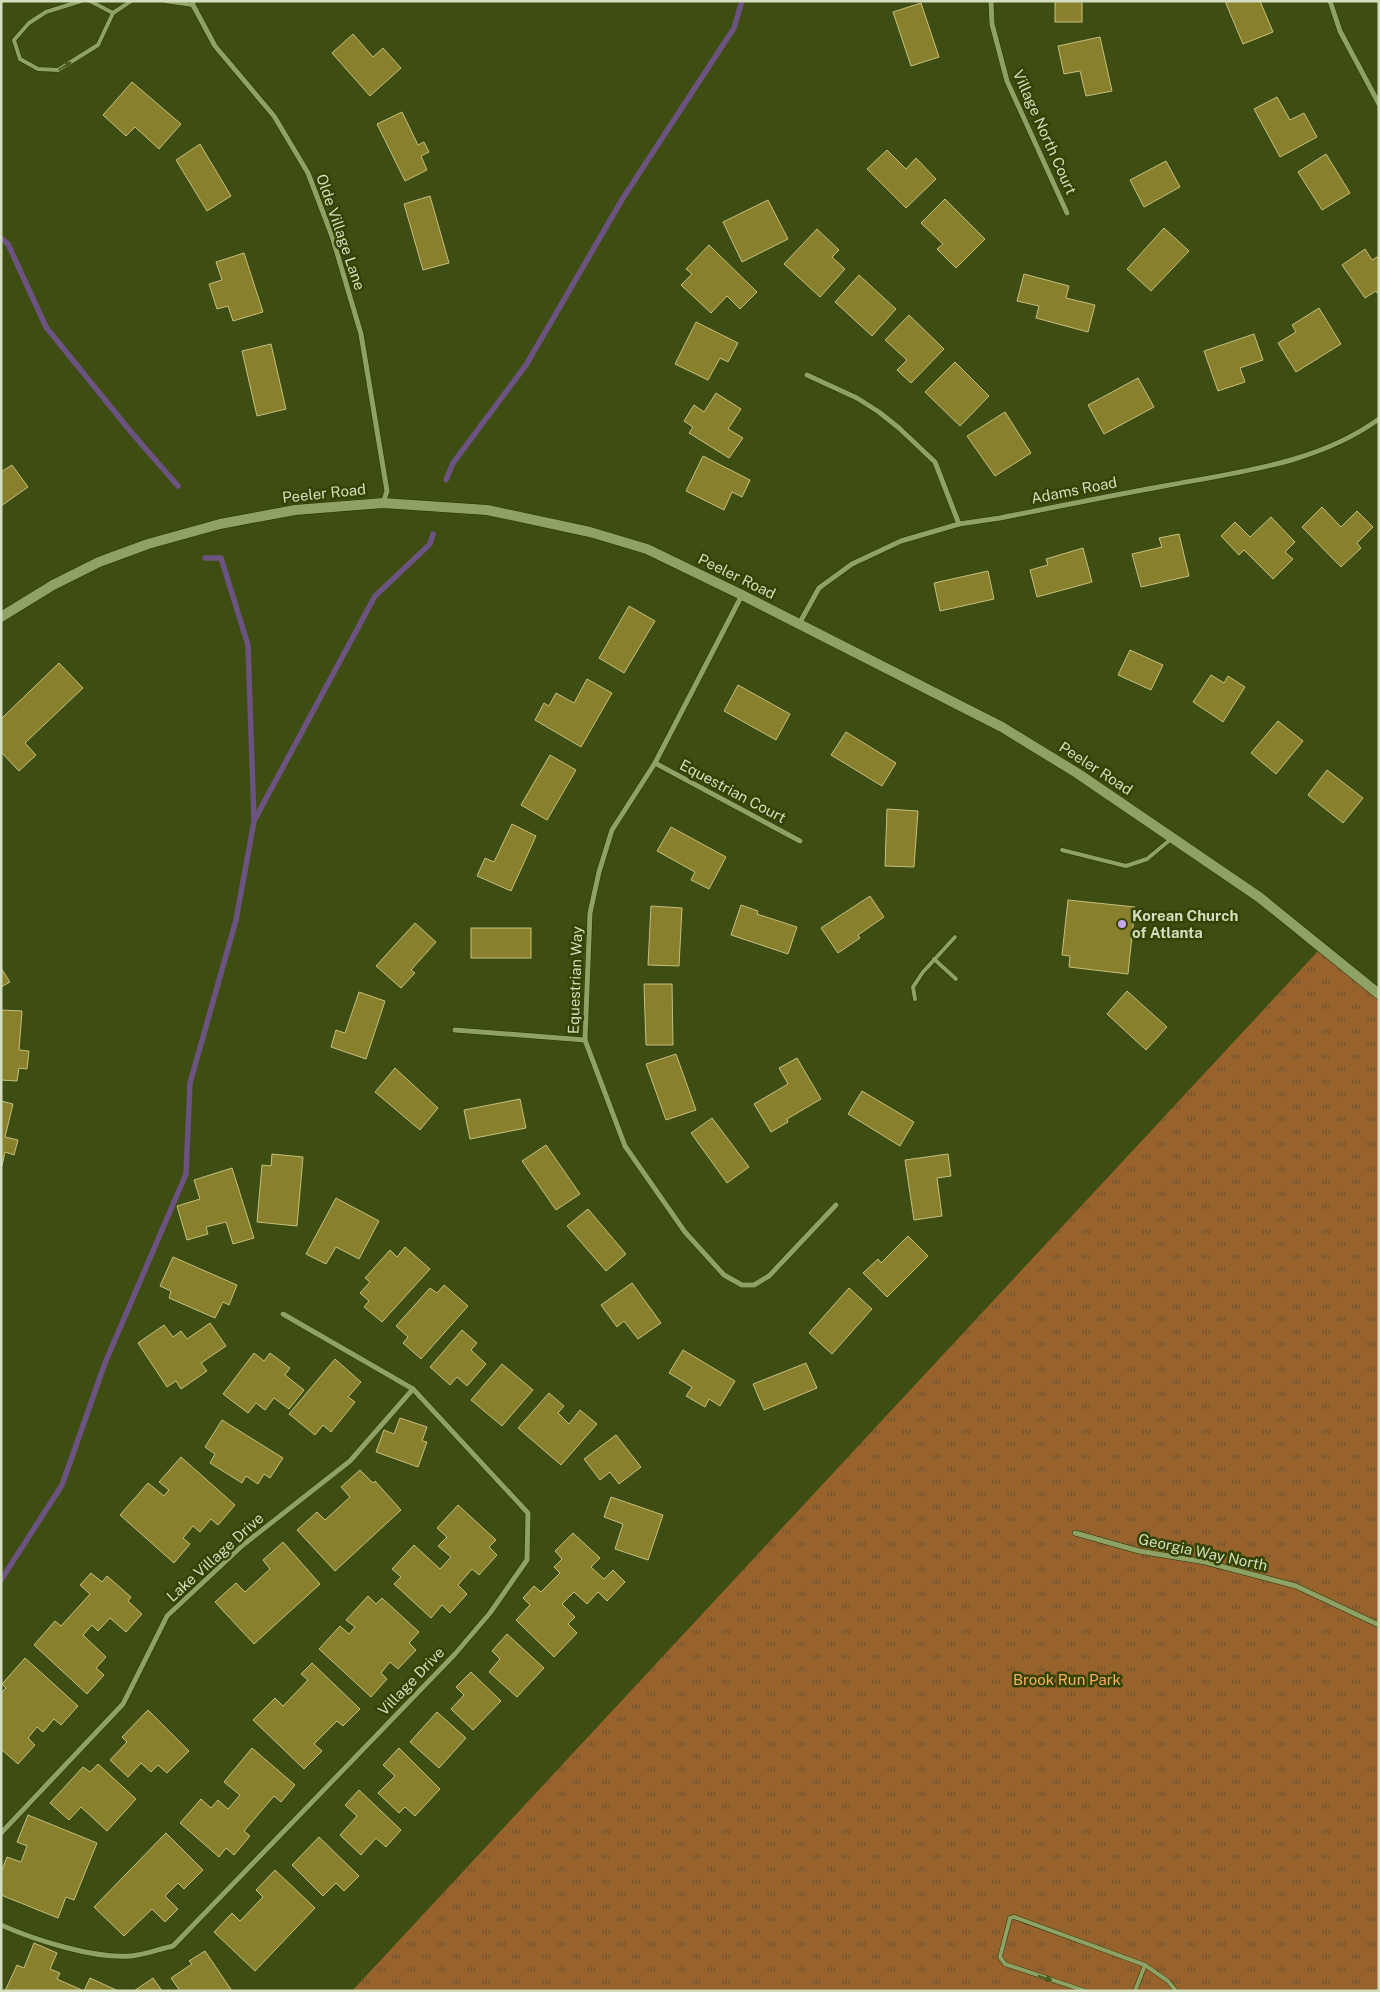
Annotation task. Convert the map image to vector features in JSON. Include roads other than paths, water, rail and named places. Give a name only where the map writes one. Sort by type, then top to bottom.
[{"type":"street","name":"Village North Court","points":[[991,1],[992,24],[1006,81],[1067,212]]},
{"type":"street","points":[[1330,1],[1340,31],[1379,104]]},
{"type":"street","name":"Olde Village Lane","points":[[193,3],[215,46],[274,116],[308,173],[329,227],[361,334],[387,491],[383,503]]},
{"type":"street","points":[[806,375],[857,398],[879,412],[935,462],[959,524]]},
{"type":"street","name":"Adams Road","points":[[799,624],[819,588],[852,564],[901,541],[959,524],[1000,518],[1256,469],[1308,456],[1359,433],[1379,419]]},
{"type":"street","name":"Peeler Road","points":[[1,617],[53,585],[99,562],[148,544],[220,524],[295,510],[383,503],[487,510],[590,532],[647,549],[1002,726],[1077,773],[1259,897],[1379,994]]},
{"type":"street","name":"Equestrian Way","points":[[742,595],[655,763],[612,830],[599,872],[590,913],[585,1040],[625,1146],[685,1232],[724,1275],[742,1284],[754,1284],[769,1276],[836,1205]]},
{"type":"street","name":"Equestrian Court","points":[[655,763],[800,841]]},
{"type":"street","points":[[455,1030],[585,1040]]},
{"type":"street","name":"Village Drive","points":[[1,1925],[22,1934],[93,1954],[132,1956],[173,1946],[455,1654],[490,1613],[527,1560],[528,1513],[413,1389],[283,1314]]},
{"type":"street","name":"Lake Village Drive","points":[[1,1833],[123,1704],[167,1616],[243,1545],[350,1461],[413,1389]]},
{"type":"street","name":"Georgia Way North","points":[[1075,1533],[1138,1551],[1205,1562],[1296,1586],[1379,1625]]},
{"type":"lane","points":[[81,1],[46,12],[29,22],[14,40],[20,59],[38,69],[58,70],[98,45],[113,13],[131,1]]},
{"type":"lane","points":[[90,1],[113,13]]},
{"type":"lane","points":[[165,1],[193,3]]},
{"type":"lane","points":[[1062,850],[1126,866],[1147,860],[1173,837]]},
{"type":"lane","points":[[915,999],[913,987],[934,959],[955,936]]},
{"type":"lane","points":[[934,959],[956,979]]},
{"type":"lane","points":[[1085,1991],[1005,1964],[1000,1957],[1008,1920],[1014,1917],[1145,1965],[1168,1981],[1176,1991]]},
{"type":"lane","points":[[1136,1991],[1145,1965]]},
{"type":"waterway","points":[[446,480],[453,463],[526,365],[623,198],[734,28],[742,1]]},
{"type":"waterway","points":[[1,238],[8,244],[46,327],[131,432],[178,486]]},
{"type":"waterway","points":[[255,819],[375,596],[430,544],[433,534]]},
{"type":"waterway","points":[[1,1580],[62,1485],[105,1363],[186,1174],[190,1083],[236,920],[254,821],[248,645],[221,558],[205,558]]},
{"type":"place","name":"Korean Church of Atlanta","points":[[1122,924]]},
{"type":"park label","name":"Brook Run Park","points":[[1067,1679]]}]
